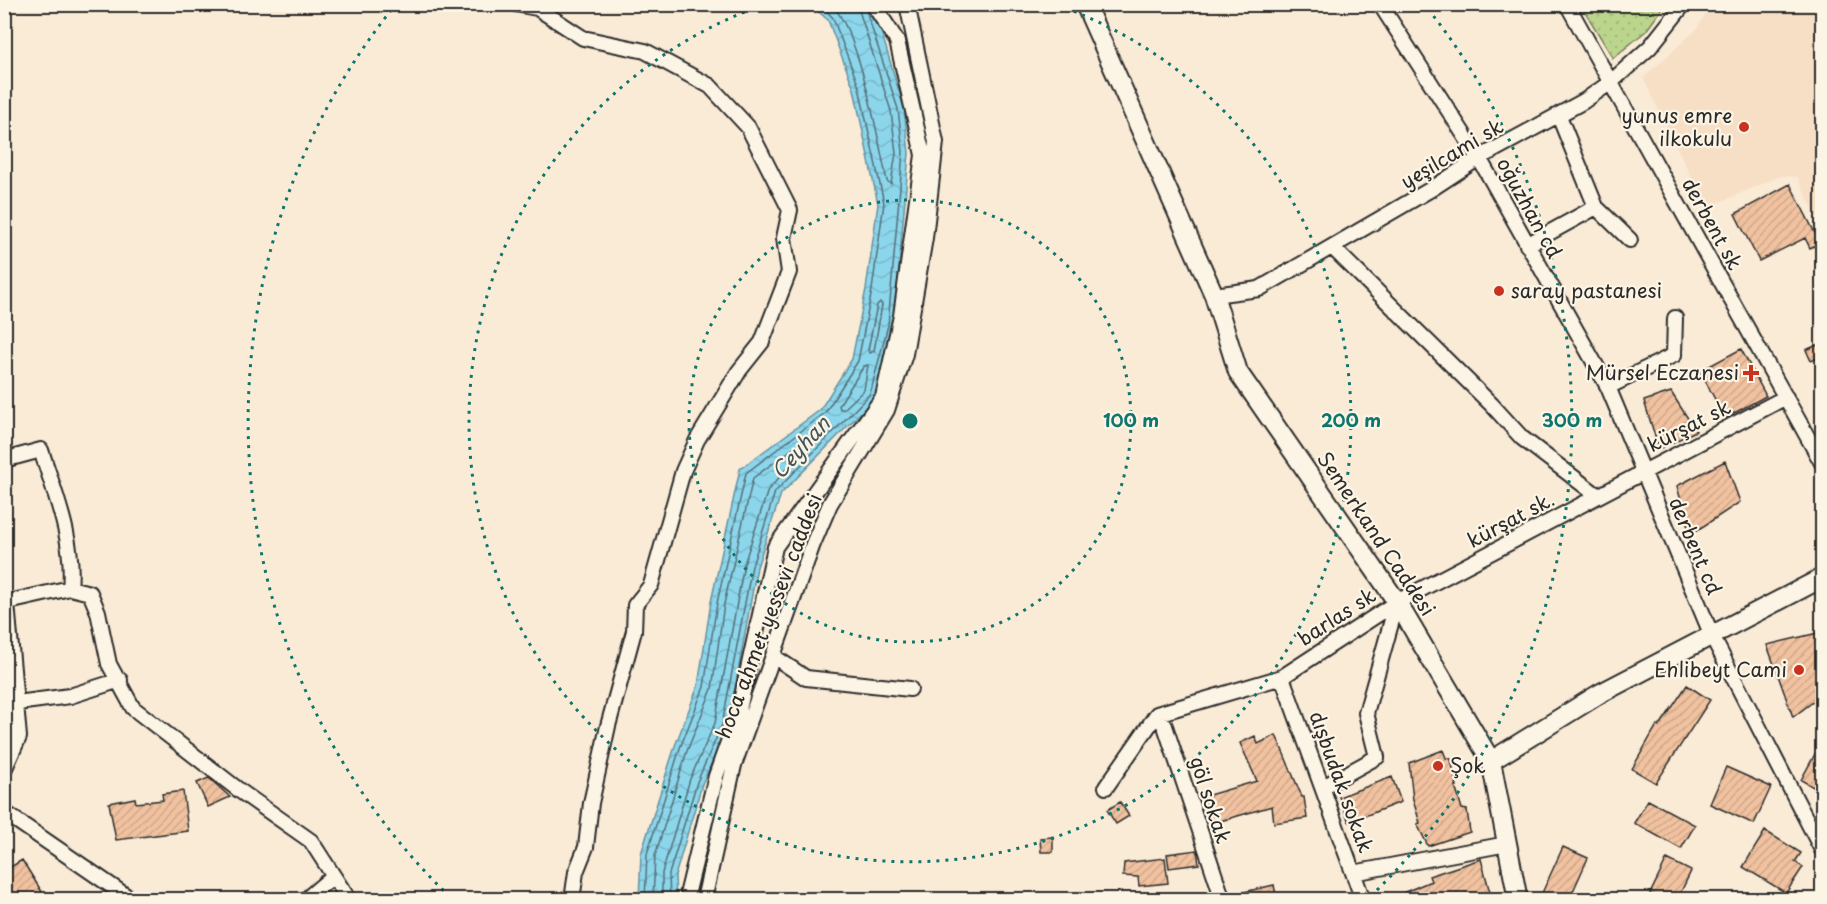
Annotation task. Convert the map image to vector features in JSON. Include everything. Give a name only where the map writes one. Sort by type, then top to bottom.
[{"type":"street","points":[[515,4],[537,9],[583,38],[645,51],[710,86],[748,127],[790,210],[784,238],[789,272],[762,342],[738,371],[697,440],[683,471],[651,585],[635,606],[634,631],[608,726],[591,803],[586,847],[576,872],[572,900]]},
{"type":"street","points":[[689,900],[688,891],[713,788],[738,714],[776,547],[883,397],[902,316],[923,155],[897,40],[873,4]]},
{"type":"street","name":"hoca ahmet yessevi caddesi","points":[[704,900],[734,765],[773,656],[830,504],[887,411],[905,354],[925,238],[936,141],[907,4]]},
{"type":"street","name":"Semerkand Caddesi","points":[[1085,4],[1214,295],[1238,372],[1397,602],[1491,760],[1518,900]]},
{"type":"street","name":"oğuzhan cd","points":[[1380,4],[1479,158],[1608,387],[1642,472]]},
{"type":"street","name":"derbent sk","points":[[1567,4],[1822,463]]},
{"type":"street","name":"yeşilcami sk","points":[[1214,295],[1259,290],[1479,158],[1559,116],[1611,82],[1650,47],[1684,4]]},
{"type":"street","points":[[1559,116],[1596,207],[1630,240]]},
{"type":"street","points":[[1527,245],[1596,207]]},
{"type":"street","points":[[1332,247],[1492,405],[1522,438],[1598,496]]},
{"type":"street","points":[[1608,387],[1674,355],[1675,318]]},
{"type":"street","name":"kürşat sk","points":[[1642,472],[1786,398]]},
{"type":"street","points":[[4,460],[41,450],[57,500],[72,565],[70,588]]},
{"type":"street","name":"kürşat sk.","points":[[1397,602],[1642,472]]},
{"type":"street","name":"derbent cd","points":[[1642,472],[1712,636],[1822,850]]},
{"type":"street","points":[[1491,760],[1599,694],[1822,578]]},
{"type":"street","points":[[4,770],[19,737],[6,603],[70,588],[90,593],[98,612],[109,664],[120,680],[133,708],[240,791],[311,841],[332,877],[349,900]]},
{"type":"street","name":"barlas sk","points":[[1157,714],[1282,677],[1397,602]]},
{"type":"street","name":"barlas sk","points":[[1323,787],[1377,757],[1366,713],[1397,602]]},
{"type":"street","points":[[773,656],[806,678],[910,689]]},
{"type":"street","name":"dışbudak sokak","points":[[1282,677],[1363,900]]},
{"type":"street","points":[[17,703],[70,696],[120,680]]},
{"type":"street","points":[[1106,787],[1157,714]]},
{"type":"street","name":"göl sokak","points":[[1157,714],[1165,726],[1223,900]]},
{"type":"street","points":[[4,812],[132,900]]},
{"type":"street","points":[[1353,873],[1507,844]]},
{"type":"street","points":[[305,900],[332,877]]},
{"type":"shaded area","name":"yunus emre ilkokulu","points":[[1711,5],[1822,5],[1822,227],[1797,177],[1781,176],[1706,208],[1643,78],[1696,30]]},
{"type":"green space","points":[[1581,5],[1665,5],[1646,31],[1613,58]]},
{"type":"water","name":"Ceyhan","points":[[811,5],[868,5],[875,11],[904,108],[909,153],[894,325],[876,397],[781,494],[757,567],[728,727],[702,784],[675,876],[676,899],[639,900],[641,854],[675,746],[698,686],[711,602],[740,469],[820,410],[852,359],[866,289],[878,204],[854,89],[828,20]]},
{"type":"building","points":[[1790,184],[1820,243],[1810,248],[1805,238],[1759,261],[1735,214]]},
{"type":"building","points":[[1822,343],[1822,356],[1811,361],[1806,350]]},
{"type":"building","points":[[1741,349],[1766,396],[1725,418],[1700,371]]},
{"type":"building","points":[[1671,392],[1696,431],[1659,449],[1644,401]]},
{"type":"building","points":[[1725,461],[1740,502],[1690,535],[1677,486]]},
{"type":"building","name":"Ehlibeyt Cami","points":[[1822,632],[1822,695],[1793,717],[1767,645]]},
{"type":"building","points":[[1687,685],[1710,700],[1656,783],[1632,769],[1657,725],[1659,727]]},
{"type":"building","points":[[1276,735],[1302,797],[1304,797],[1307,818],[1274,823],[1272,806],[1210,824],[1202,797],[1257,781],[1240,743],[1255,736],[1258,744]]},
{"type":"building","points":[[1822,741],[1822,792],[1801,780]]},
{"type":"building","points":[[1443,750],[1446,758],[1451,759],[1457,786],[1455,786],[1462,809],[1467,810],[1470,832],[1428,846],[1417,824],[1420,823],[1413,800],[1409,763]]},
{"type":"building","points":[[1726,767],[1771,787],[1754,824],[1710,804]]},
{"type":"building","points":[[1392,777],[1401,802],[1349,822],[1339,797]]},
{"type":"building","points":[[209,778],[230,797],[208,807],[197,783]]},
{"type":"building","points":[[183,791],[188,831],[116,840],[109,803],[135,798],[136,803],[163,800],[162,794]]},
{"type":"building","points":[[1648,800],[1695,825],[1681,849],[1634,823]]},
{"type":"building","points":[[1120,802],[1129,816],[1116,824],[1107,810]]},
{"type":"building","points":[[1765,831],[1801,853],[1795,862],[1803,867],[1786,893],[1743,867]]},
{"type":"building","points":[[1053,837],[1053,852],[1041,852],[1040,838]]},
{"type":"building","points":[[1563,847],[1588,858],[1569,900],[1558,900],[1542,893]]},
{"type":"building","points":[[1197,850],[1199,864],[1169,868],[1167,854]]},
{"type":"building","points":[[1165,858],[1168,883],[1139,886],[1138,877],[1123,876],[1124,863]]},
{"type":"building","points":[[1481,859],[1492,900],[1386,900],[1431,881],[1429,876]]},
{"type":"building","points":[[1667,859],[1691,871],[1677,900],[1647,900]]},
{"type":"building","points":[[22,860],[47,900],[8,900],[4,894],[4,871]]},
{"type":"building","points":[[1274,885],[1277,900],[1232,900],[1231,895]]},
{"type":"place","name":"yunus emre ilkokulu","points":[[1744,127]]},
{"type":"place","name":"saray pastanesi","points":[[1499,291]]},
{"type":"place","name":"Mürsel Eczanesi","points":[[1751,373]]},
{"type":"place","name":"Ehlibeyt Cami","points":[[1799,670]]},
{"type":"place","name":"Şok","points":[[1438,766]]}]
